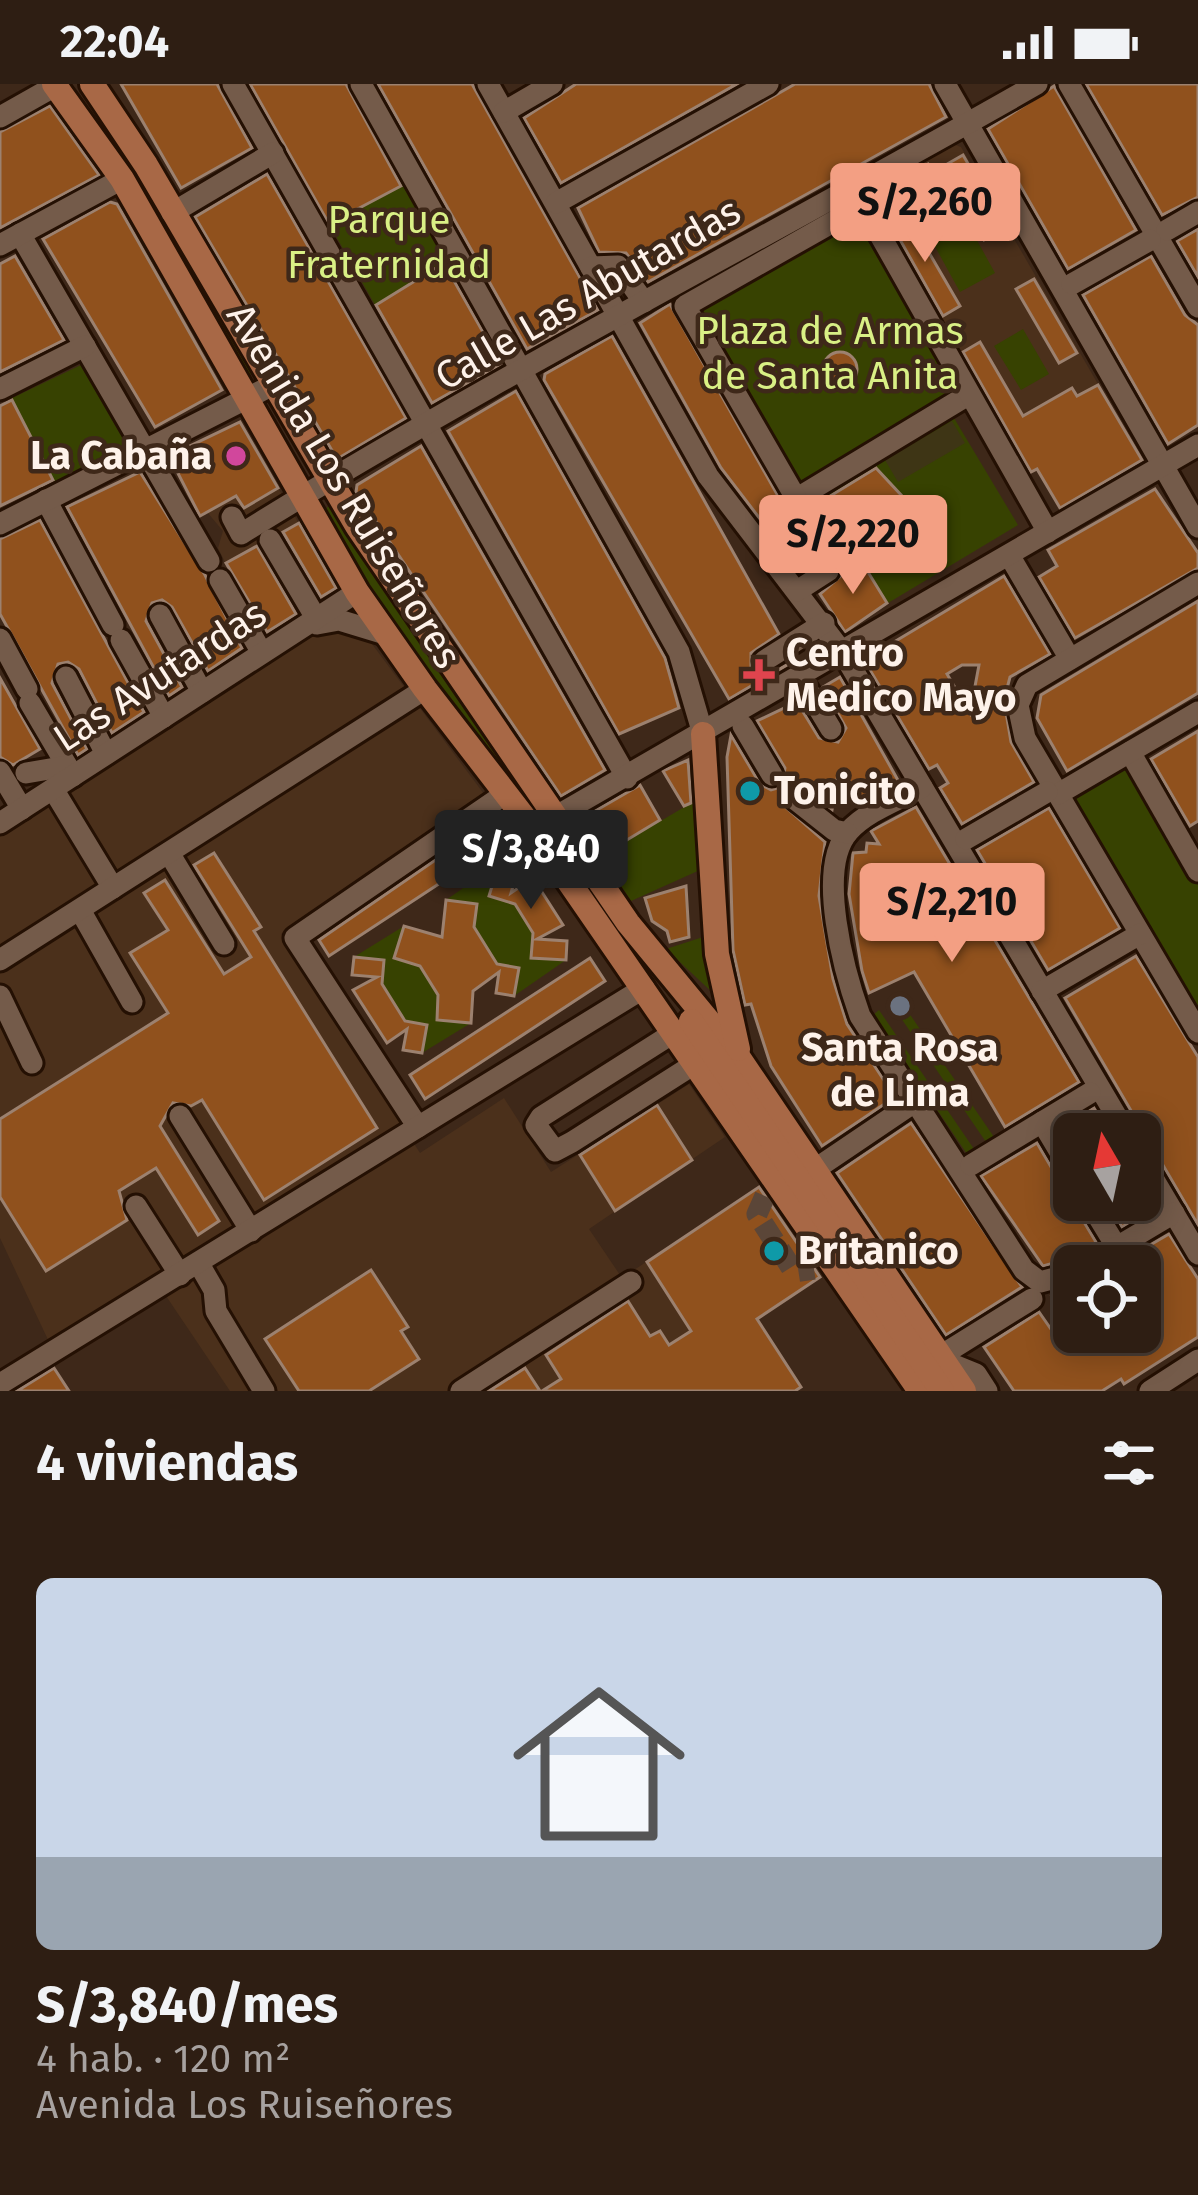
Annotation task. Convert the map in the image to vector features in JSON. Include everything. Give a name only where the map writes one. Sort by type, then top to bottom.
[{"type":"main road","name":"Avenida Los Ruiseñores","points":[[92,84],[330,485],[942,1391]]},
{"type":"main road","name":"Avenida Los Ruiseñores","points":[[54,85],[122,179],[243,400],[357,592],[424,689],[527,820],[674,1032],[823,1266],[920,1391]]},
{"type":"main road","points":[[703,734],[717,954],[740,1058]]},
{"type":"main road","name":"Avenida Los Ruiseñores","points":[[628,922],[740,1058],[947,1356],[964,1391]]},
{"type":"main road","name":"Avenida Los Ruiseñores","points":[[674,1032],[762,1126]]},
{"type":"street","points":[[233,84],[627,778]]},
{"type":"street","points":[[361,84],[679,652],[703,734]]},
{"type":"street","points":[[488,84],[708,476],[740,524],[824,623],[1115,1113]]},
{"type":"street","points":[[504,112],[552,84]]},
{"type":"street","points":[[556,203],[768,84]]},
{"type":"street","points":[[945,84],[1198,527]]},
{"type":"street","name":"Calle Las Abutardas","points":[[232,517],[241,533],[303,501],[619,315],[1037,84]]},
{"type":"street","points":[[1069,84],[1198,307]]},
{"type":"street","points":[[0,117],[54,85]]},
{"type":"street","points":[[172,213],[273,153]]},
{"type":"street","points":[[122,179],[10,240],[85,346],[262,653]]},
{"type":"street","points":[[797,591],[832,565],[685,306],[863,205],[1048,532]]},
{"type":"street","points":[[1072,284],[1198,212]]},
{"type":"street","points":[[592,267],[616,264],[644,302]]},
{"type":"street","points":[[0,389],[85,346]]},
{"type":"street","points":[[0,524],[271,386]]},
{"type":"street","points":[[796,499],[968,394]]},
{"type":"street","points":[[527,820],[556,820],[1198,445]]},
{"type":"street","points":[[46,500],[164,717]]},
{"type":"street","points":[[270,540],[308,624]]},
{"type":"street","points":[[1009,556],[1070,659]]},
{"type":"street","points":[[1198,583],[1023,688],[1018,712],[1053,793],[1198,1032]]},
{"type":"street","name":"Las Avutardas","points":[[0,823],[52,789],[70,771],[106,754],[357,592]]},
{"type":"street","points":[[160,615],[202,692]]},
{"type":"street","name":"Las Avutardas","points":[[308,624],[339,620],[386,634]]},
{"type":"street","points":[[764,661],[824,623]]},
{"type":"street","points":[[0,639],[70,771],[26,773]]},
{"type":"street","points":[[66,677],[106,754]]},
{"type":"street","points":[[0,961],[424,689]]},
{"type":"street","points":[[807,689],[831,729]]},
{"type":"street","points":[[966,839],[1198,712]]},
{"type":"street","points":[[743,726],[772,775]]},
{"type":"street","points":[[1130,752],[1190,841],[1198,872]]},
{"type":"street","points":[[0,772],[22,808]]},
{"type":"street","points":[[922,787],[847,833],[834,883],[847,975],[860,1016],[1024,1270],[1040,1282],[1053,1279]]},
{"type":"street","points":[[52,789],[113,889]]},
{"type":"street","points":[[418,1127],[295,938],[505,794]]},
{"type":"street","points":[[796,800],[834,830],[847,833]]},
{"type":"street","points":[[169,853],[224,944]]},
{"type":"street","points":[[80,910],[133,1002]]},
{"type":"street","points":[[1042,991],[1140,934]]},
{"type":"street","points":[[0,1384],[644,988]]},
{"type":"street","points":[[0,996],[32,1063]]},
{"type":"street","points":[[674,1032],[542,1117],[536,1125],[550,1147],[555,1151],[572,1142],[695,1064]]},
{"type":"street","points":[[970,1165],[1090,1094]]},
{"type":"street","points":[[814,1170],[916,1101]]},
{"type":"street","points":[[180,1116],[251,1231]]},
{"type":"street","points":[[1042,1122],[1053,1141]]},
{"type":"street","points":[[1161,1191],[1198,1255]]},
{"type":"street","points":[[136,1205],[189,1269],[214,1290],[216,1311],[264,1391]]},
{"type":"street","points":[[1120,1245],[1174,1213]]},
{"type":"street","points":[[1101,1221],[1113,1241]]},
{"type":"street","points":[[460,1391],[631,1282]]},
{"type":"street","points":[[987,1391],[976,1374],[947,1356],[1032,1299]]},
{"type":"street","points":[[1150,1391],[1198,1360]]},
{"type":"shaded area","points":[[953,144],[961,147],[1106,398],[1017,450],[868,193]]},
{"type":"shaded area","points":[[278,488],[298,522],[226,564],[218,548],[223,531],[207,512],[236,496],[245,508]]},
{"type":"shaded area","points":[[327,632],[366,636],[487,798],[281,934],[420,1153],[504,1098],[551,1172],[689,1084],[725,1137],[589,1229],[622,1278],[720,1213],[780,1303],[757,1320],[801,1387],[795,1391],[230,1391],[162,1290],[51,1346],[0,1238],[0,834],[300,639]]},
{"type":"green space","name":"Parque Fraternidad","points":[[405,183],[449,261],[375,305],[329,224]]},
{"type":"green space","points":[[146,188],[252,373],[241,380],[136,193]]},
{"type":"green space","points":[[962,213],[995,273],[960,292],[927,232]]},
{"type":"green space","name":"Plaza de Armas de Santa Anita","points":[[857,215],[961,391],[799,489],[696,306]]},
{"type":"green space","points":[[1023,329],[1049,374],[1021,390],[994,346]]},
{"type":"green space","points":[[81,365],[126,444],[54,482],[12,398]]},
{"type":"green space","points":[[954,418],[1018,525],[883,606],[819,499]]},
{"type":"green space","points":[[331,504],[543,818],[463,725],[319,515]]},
{"type":"green space","points":[[1130,762],[1198,881],[1198,1021],[1070,803],[1072,792]]},
{"type":"green space","points":[[698,799],[700,870],[631,901],[601,856]]},
{"type":"green space","points":[[499,863],[489,896],[513,902],[533,933],[532,958],[566,960],[514,996],[519,969],[498,965],[472,924],[446,900]]},
{"type":"green space","points":[[404,926],[394,958],[418,964],[439,995],[437,1020],[471,1023],[422,1053],[427,1025],[405,1021],[380,981],[384,961],[354,957]]},
{"type":"green space","points":[[706,936],[714,994],[666,949]]},
{"type":"green space","points":[[900,1000],[994,1137],[986,1142],[892,1005]]},
{"type":"green space","points":[[879,1010],[974,1149],[967,1154],[873,1015]]},
{"type":"sand","points":[[952,421],[965,443],[898,482],[885,460]]},
{"type":"building","points":[[121,84],[217,84],[252,148],[181,188]]},
{"type":"building","points":[[250,84],[346,84],[401,186],[329,224]]},
{"type":"building","points":[[378,84],[472,84],[598,310],[527,349]]},
{"type":"building","points":[[576,84],[737,84],[561,183],[524,118]]},
{"type":"building","points":[[795,84],[929,84],[946,117],[648,282],[626,253],[599,252],[578,208]]},
{"type":"building","points":[[1086,84],[1198,84],[1198,197],[1162,215]]},
{"type":"building","points":[[1054,86],[1136,230],[1068,269],[988,129]]},
{"type":"building","points":[[50,106],[99,175],[0,228],[0,132]]},
{"type":"building","points":[[963,155],[1005,228],[984,240],[942,167]]},
{"type":"building","points":[[928,164],[937,180],[891,205],[882,189]]},
{"type":"building","points":[[267,174],[406,418],[337,459],[195,217]]},
{"type":"building","points":[[110,202],[117,204],[222,390],[155,427],[43,239]]},
{"type":"building","points":[[906,213],[960,306],[943,316],[890,222]]},
{"type":"building","points":[[1198,229],[1198,277],[1177,241]]},
{"type":"building","points":[[15,256],[64,340],[0,372],[0,264]]},
{"type":"building","points":[[1151,256],[1185,315],[1198,325],[1198,425],[1168,444],[1083,295]]},
{"type":"building","points":[[444,263],[501,364],[432,403],[376,305]]},
{"type":"building","points":[[1034,279],[1077,353],[1059,363],[1016,289]]},
{"type":"building","points":[[670,304],[814,560],[800,571],[721,468],[640,323]]},
{"type":"building","points":[[612,336],[779,634],[751,653],[751,668],[766,676],[794,661],[729,699],[544,380],[545,374]]},
{"type":"building","points":[[980,342],[1023,416],[1072,388],[1077,396],[1098,385],[1142,460],[1060,508],[1037,469],[1031,472],[963,352]]},
{"type":"building","points":[[840,352],[852,357],[857,369],[852,381],[840,386],[828,381],[823,369],[828,357]]},
{"type":"building","points":[[516,391],[665,658],[679,708],[619,734],[448,431]]},
{"type":"building","points":[[12,400],[53,480],[0,506],[0,406]]},
{"type":"building","points":[[240,422],[278,488],[244,508],[236,496],[200,516],[169,456]]},
{"type":"building","points":[[421,446],[605,770],[561,796],[356,492],[357,485]]},
{"type":"building","points":[[876,468],[902,496],[841,533],[822,501]]},
{"type":"building","points":[[140,472],[205,575],[242,648],[208,671],[172,607],[162,600],[152,603],[146,621],[182,687],[169,696],[67,507]]},
{"type":"building","points":[[1155,489],[1198,553],[1198,568],[1075,638],[1039,577],[1057,566],[1048,550]]},
{"type":"building","points":[[40,520],[144,712],[112,733],[79,669],[68,662],[58,664],[52,683],[87,749],[78,755],[0,614],[0,539]]},
{"type":"building","points":[[299,523],[336,588],[321,597],[283,532]]},
{"type":"building","points":[[257,546],[296,614],[267,632],[226,563]]},
{"type":"building","points":[[860,559],[887,603],[845,632],[820,594]]},
{"type":"building","points":[[1004,576],[1050,654],[1010,677],[1004,700],[1011,742],[1034,782],[962,824],[940,788],[948,783],[937,765],[929,769],[864,660]],"holes":[[[962,665],[979,665],[970,713],[947,674]]]},
{"type":"building","points":[[1198,601],[1198,693],[1067,771],[1037,718],[1041,695]]},
{"type":"building","points":[[840,677],[899,782],[849,802],[849,780],[837,779],[832,810],[804,788],[792,786],[784,792],[782,804],[825,842],[819,896],[833,979],[847,1024],[895,1097],[822,1146],[771,1066],[751,1004],[745,1005],[733,950],[727,757],[731,735],[760,784],[771,790],[781,787],[785,768],[757,721],[797,702],[819,738],[838,742],[846,728],[823,687]]},
{"type":"building","points":[[0,678],[40,749],[13,765],[0,757]]},
{"type":"building","points":[[1198,731],[1198,821],[1190,826],[1151,759]]},
{"type":"building","points":[[688,760],[691,803],[684,806],[663,771]]},
{"type":"building","points":[[640,785],[660,820],[602,855],[583,818]]},
{"type":"building","points":[[916,807],[1079,1082],[1005,1127],[914,972],[869,993],[862,971],[849,894],[853,853],[866,852],[867,843],[879,844],[871,831]]},
{"type":"building","points":[[1049,808],[1120,928],[1048,970],[977,850]]},
{"type":"building","points":[[482,828],[495,847],[329,956],[319,940]]},
{"type":"building","points":[[214,853],[261,927],[254,931],[377,1128],[264,1200],[202,1100],[191,1106],[173,1103],[160,1126],[219,1221],[198,1235],[156,1168],[119,1191],[127,1220],[46,1271],[0,1197],[0,1119],[168,1013],[130,953],[168,930],[144,893],[165,880],[224,974],[251,957],[194,865]]},
{"type":"building","points":[[499,863],[518,869],[511,893],[533,878],[563,925],[537,939],[567,941],[566,960],[531,958],[533,933],[515,904],[489,896]]},
{"type":"building","points":[[686,886],[689,937],[670,942],[667,931],[652,921],[645,898]]},
{"type":"building","points":[[446,900],[477,904],[474,927],[497,964],[519,968],[514,996],[496,993],[499,972],[473,991],[471,1023],[437,1020],[438,995],[420,966],[394,958],[404,926],[442,937]]},
{"type":"building","points":[[1136,956],[1198,1057],[1198,1225],[1161,1162],[1161,1113],[1132,1113],[1065,998]]},
{"type":"building","points":[[354,957],[384,960],[382,984],[405,1021],[427,1025],[422,1053],[403,1050],[407,1029],[387,1043],[353,990],[377,977],[352,975]]},
{"type":"building","points":[[590,958],[605,981],[425,1099],[410,1075]]},
{"type":"building","points":[[657,1105],[692,1160],[615,1211],[580,1155]]},
{"type":"building","points":[[911,1123],[1022,1287],[946,1335],[837,1173]]},
{"type":"building","points":[[1037,1143],[1053,1170],[1053,1221],[1083,1221],[1096,1242],[1053,1245],[1053,1263],[1043,1266],[981,1176]]},
{"type":"building","points":[[759,1187],[820,1277],[757,1319],[801,1387],[795,1391],[542,1391],[561,1379],[546,1355],[628,1301],[650,1336],[660,1331],[669,1345],[691,1331],[647,1262]]},
{"type":"building","points":[[1169,1234],[1198,1279],[1198,1337],[1124,1384],[1121,1379],[1102,1391],[1014,1391],[984,1347],[1039,1312],[1053,1332],[1053,1353],[1161,1353],[1161,1245],[1150,1245]]},
{"type":"building","points":[[371,1270],[408,1327],[401,1331],[419,1359],[369,1391],[299,1391],[265,1339]]},
{"type":"building","points":[[54,1368],[69,1391],[17,1391]]},
{"type":"building","points":[[525,1368],[540,1391],[489,1391]]},
{"type":"tunnel","points":[[765,1196],[757,1214],[794,1272],[814,1269]]},
{"type":"place","name":"La Cabaña","points":[[236,456]]},
{"type":"place","name":"Centro Medico Mayo","points":[[759,675]]},
{"type":"place","name":"Tonicito","points":[[750,791]]},
{"type":"place","name":"Santa Rosa de Lima","points":[[900,1006]]},
{"type":"place","name":"Britanico","points":[[774,1251]]}]
